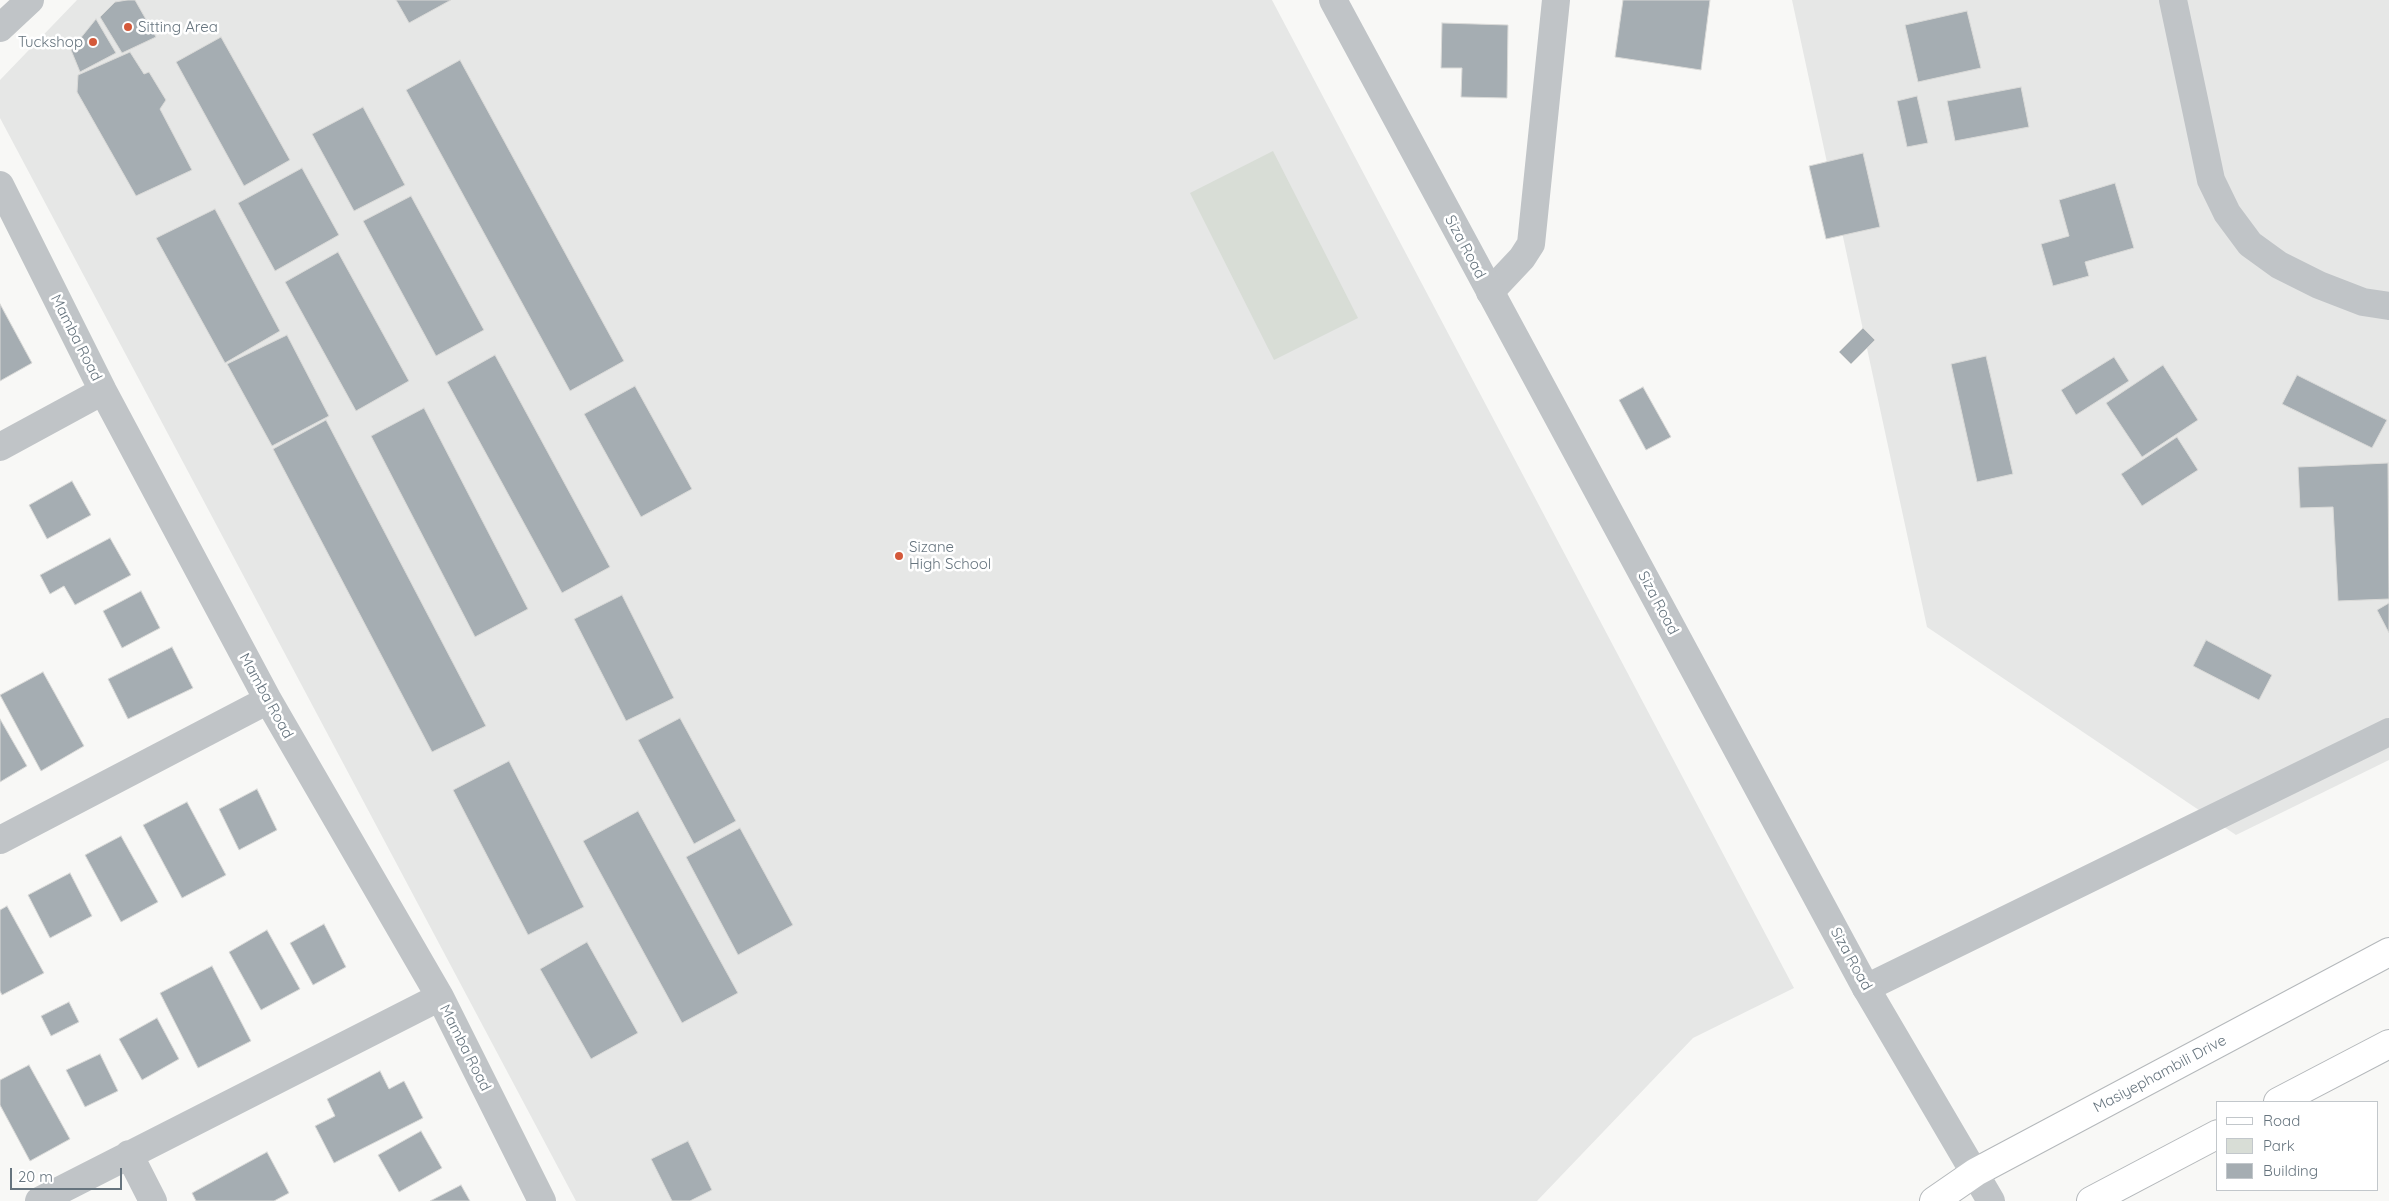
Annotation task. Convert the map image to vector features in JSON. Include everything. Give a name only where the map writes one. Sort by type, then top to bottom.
[{"type":"main road","name":"Masiyephambili Drive","points":[[1934,1201],[1976,1172],[2389,952]]},
{"type":"main road","points":[[2280,1101],[2389,1044]]},
{"type":"main road","points":[[2091,1201],[2216,1135]]},
{"type":"street","points":[[0,28],[30,0]]},
{"type":"street","name":"Siza Road","points":[[1333,0],[1866,988],[1976,1172],[1991,1201]]},
{"type":"street","points":[[1490,292],[1522,258],[1531,244],[1556,0]]},
{"type":"street","points":[[2173,0],[2211,180],[2228,213],[2250,244],[2279,265],[2319,285],[2363,302],[2389,306]]},
{"type":"street","name":"Mamba Road","points":[[0,185],[103,390],[268,700],[440,997],[542,1201]]},
{"type":"street","points":[[0,446],[103,390]]},
{"type":"street","points":[[0,840],[268,700]]},
{"type":"street","points":[[1866,988],[2389,732]]},
{"type":"street","points":[[39,1201],[440,997]]},
{"type":"street","points":[[129,1154],[153,1201]]},
{"type":"shaded area","name":"Sizane High School","points":[[77,0],[1272,0],[1794,988],[1693,1038],[1537,1201],[576,1201],[0,118],[0,80]]},
{"type":"shaded area","points":[[1792,0],[2389,0],[2389,760],[2236,835],[1927,627]]},
{"type":"green space","points":[[1273,151],[1358,318],[1274,360],[1190,193]]},
{"type":"building","name":"Sitting Area","points":[[135,0],[156,37],[122,53],[100,17],[115,2]]},
{"type":"building","points":[[396,0],[451,0],[409,23]]},
{"type":"building","points":[[1623,0],[1710,0],[1701,70],[1615,57]]},
{"type":"building","points":[[1967,11],[1981,68],[1918,82],[1905,25]]},
{"type":"building","name":"Tuckshop","points":[[96,19],[116,53],[80,72],[71,50]]},
{"type":"building","points":[[1442,23],[1508,25],[1507,98],[1461,97],[1462,68],[1441,68]]},
{"type":"building","points":[[221,37],[290,160],[244,186],[176,62]]},
{"type":"building","points":[[130,52],[144,74],[149,72],[166,100],[160,109],[192,170],[136,196],[77,92],[78,75]]},
{"type":"building","points":[[460,60],[624,361],[570,391],[406,90]]},
{"type":"building","points":[[2021,87],[2029,127],[1955,141],[1947,101]]},
{"type":"building","points":[[1917,96],[1928,143],[1907,147],[1897,101]]},
{"type":"building","points":[[363,107],[405,185],[354,211],[312,134]]},
{"type":"building","points":[[1863,153],[1880,227],[1826,239],[1809,166]]},
{"type":"building","points":[[302,168],[339,235],[275,271],[238,203]]},
{"type":"building","points":[[2115,183],[2134,248],[2085,262],[2089,276],[2053,286],[2041,244],[2069,236],[2059,200]]},
{"type":"building","points":[[411,196],[484,330],[436,356],[363,221]]},
{"type":"building","points":[[215,209],[280,331],[225,363],[156,238]]},
{"type":"building","points":[[338,252],[409,381],[356,411],[285,282]]},
{"type":"building","points":[[0,304],[32,363],[0,381]]},
{"type":"building","points":[[1863,328],[1875,340],[1851,364],[1839,352]]},
{"type":"building","points":[[287,335],[329,416],[272,446],[227,364]]},
{"type":"building","points":[[495,355],[610,567],[562,593],[447,382]]},
{"type":"building","points":[[1986,356],[2013,474],[1977,482],[1951,364]]},
{"type":"building","points":[[2114,357],[2129,381],[2076,415],[2061,390]]},
{"type":"building","points":[[2163,365],[2198,420],[2142,457],[2106,403]]},
{"type":"building","points":[[2297,375],[2387,420],[2372,448],[2282,404]]},
{"type":"building","points":[[635,386],[692,489],[641,517],[584,414]]},
{"type":"building","points":[[1643,387],[1671,437],[1646,450],[1619,400]]},
{"type":"building","points":[[424,408],[528,609],[475,637],[371,436]]},
{"type":"building","points":[[326,420],[486,726],[432,752],[273,449]]},
{"type":"building","points":[[2177,437],[2198,470],[2142,506],[2121,474]]},
{"type":"building","points":[[2388,463],[2389,599],[2338,601],[2333,507],[2300,508],[2298,467]]},
{"type":"building","points":[[72,481],[91,515],[47,539],[29,505]]},
{"type":"building","points":[[110,538],[131,575],[75,605],[64,586],[50,594],[40,575]]},
{"type":"building","points":[[141,591],[160,628],[122,648],[103,611]]},
{"type":"building","points":[[622,595],[674,698],[626,721],[574,619]]},
{"type":"building","points":[[2389,603],[2389,633],[2377,610]]},
{"type":"building","points":[[2206,640],[2272,675],[2259,700],[2193,666]]},
{"type":"building","points":[[172,647],[193,688],[128,719],[108,679]]},
{"type":"building","points":[[43,672],[84,746],[41,771],[0,695]]},
{"type":"building","points":[[680,718],[736,821],[694,844],[638,740]]},
{"type":"building","points":[[0,719],[27,766],[0,782]]},
{"type":"building","points":[[509,761],[584,907],[528,935],[453,790]]},
{"type":"building","points":[[257,789],[277,830],[239,850],[219,809]]},
{"type":"building","points":[[187,802],[226,875],[182,898],[143,825]]},
{"type":"building","points":[[638,811],[738,993],[682,1023],[583,841]]},
{"type":"building","points":[[740,828],[793,925],[738,955],[686,857]]},
{"type":"building","points":[[121,836],[158,902],[121,922],[85,855]]},
{"type":"building","points":[[70,873],[92,916],[50,938],[28,895]]},
{"type":"building","points":[[7,906],[44,973],[2,995],[0,991],[0,910]]},
{"type":"building","points":[[324,924],[346,967],[313,985],[290,943]]},
{"type":"building","points":[[267,930],[300,989],[261,1010],[229,952]]},
{"type":"building","points":[[587,942],[638,1033],[591,1059],[540,969]]},
{"type":"building","points":[[212,966],[251,1041],[198,1068],[160,993]]},
{"type":"building","points":[[69,1002],[79,1022],[51,1036],[41,1016]]},
{"type":"building","points":[[157,1018],[179,1059],[142,1080],[119,1039]]},
{"type":"building","points":[[100,1054],[118,1091],[85,1107],[66,1070]]},
{"type":"building","points":[[29,1065],[70,1139],[30,1161],[0,1105],[0,1080]]},
{"type":"building","points":[[380,1071],[389,1089],[404,1081],[423,1118],[334,1163],[315,1126],[335,1116],[327,1099]]},
{"type":"building","points":[[421,1131],[442,1168],[399,1192],[378,1155]]},
{"type":"building","points":[[688,1141],[712,1190],[690,1201],[672,1201],[651,1159]]},
{"type":"building","points":[[267,1152],[289,1193],[274,1201],[196,1201],[192,1193]]},
{"type":"building","points":[[461,1185],[470,1201],[430,1201]]},
{"type":"place","name":"Sitting Area","points":[[128,27]]},
{"type":"place","name":"Tuckshop","points":[[93,42]]},
{"type":"place","name":"Sizane High School","points":[[899,556]]}]
